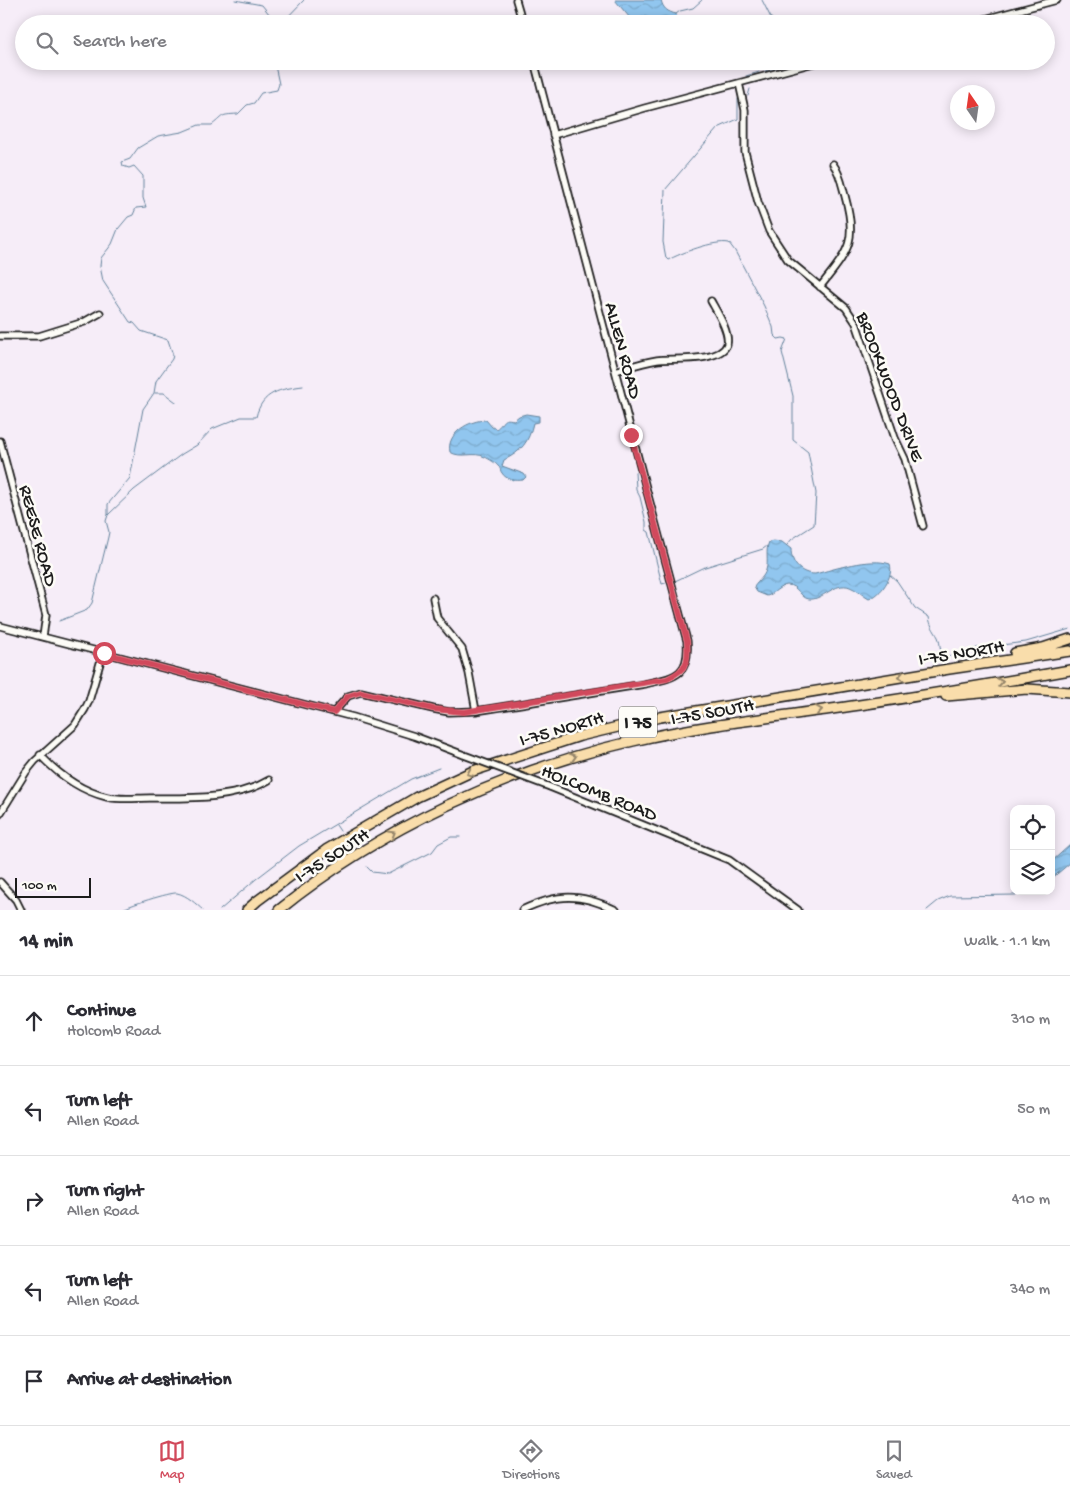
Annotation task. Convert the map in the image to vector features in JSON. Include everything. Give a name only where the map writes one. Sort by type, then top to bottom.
[{"type":"highway","points":[[949,669],[975,660],[1043,648],[1070,639]]},
{"type":"highway","name":"I-75 NORTH","points":[[247,910],[326,850],[417,797],[473,771],[580,736],[660,717],[1070,651]]},
{"type":"highway","name":"I-75 SOUTH","points":[[279,910],[314,883],[353,857],[411,823],[492,785],[586,753],[636,740],[713,726],[866,704],[1070,670]]},
{"type":"highway","points":[[866,704],[1027,689],[1070,692]]},
{"type":"street","points":[[516,0],[520,15]]},
{"type":"street","points":[[995,15],[1033,3],[1057,0]]},
{"type":"street","name":"ALLEN ROAD","points":[[334,712],[348,696],[361,692],[449,712],[476,711],[667,679],[680,672],[686,665],[688,656],[687,641],[633,443],[616,371],[536,70]]},
{"type":"street","points":[[553,135],[787,70]]},
{"type":"street","name":"BROOKWOOD DRIVE","points":[[739,83],[745,110],[745,152],[768,232],[780,250],[796,268],[846,308],[856,323],[895,438],[905,459],[923,526]]},
{"type":"street","points":[[820,287],[848,248],[852,227],[840,178],[833,164]]},
{"type":"street","points":[[616,371],[658,360],[699,358],[724,350],[727,343],[726,334],[720,316],[711,301]]},
{"type":"street","points":[[0,336],[39,336],[84,322],[100,313]]},
{"type":"street","name":"REESE ROAD","points":[[0,441],[46,615],[43,637]]},
{"type":"street","points":[[433,598],[437,618],[462,649],[469,673],[476,711]]},
{"type":"street","name":"HOLCOMB ROAD","points":[[0,626],[334,712],[414,736],[550,787],[729,860],[798,910]]},
{"type":"street","points":[[0,814],[26,772],[40,755],[74,725],[85,710],[104,653]]},
{"type":"street","points":[[40,755],[76,785],[108,797],[203,798],[260,786],[269,780]]},
{"type":"street","points":[[0,882],[16,900],[21,910]]},
{"type":"street","points":[[522,910],[542,901],[567,896],[589,900],[616,910]]},
{"type":"water","points":[[615,0],[661,0],[668,11],[676,15],[628,15]]},
{"type":"water","points":[[526,414],[539,416],[539,422],[533,423],[527,441],[520,450],[504,460],[502,466],[524,474],[526,477],[523,480],[509,479],[496,464],[481,455],[459,455],[450,452],[450,445],[455,434],[473,422],[486,420],[496,429],[507,419],[514,420]]},
{"type":"water","points":[[769,542],[782,542],[791,549],[791,554],[797,567],[810,574],[852,564],[882,562],[890,564],[890,574],[886,584],[878,594],[869,599],[853,588],[844,586],[814,599],[806,598],[794,587],[787,585],[767,596],[757,592],[754,587],[765,572],[768,545]]},
{"type":"water","points":[[1070,845],[1070,863],[1055,876],[1055,858]]},
{"type":"waterway","points":[[171,0],[180,0]]},
{"type":"waterway","points":[[235,0],[262,5],[270,15]]},
{"type":"waterway","points":[[290,15],[304,0]]},
{"type":"waterway","points":[[676,14],[693,8],[702,0]]},
{"type":"waterway","points":[[762,0],[770,15]]},
{"type":"waterway","points":[[59,621],[87,610],[92,603],[109,532],[106,521],[108,504],[130,478],[143,409],[154,393],[156,381],[173,355],[168,340],[141,331],[134,323],[130,322],[103,281],[100,266],[101,258],[112,244],[118,229],[128,217],[133,215],[136,208],[146,207],[143,198],[143,176],[134,166],[129,168],[123,166],[122,162],[130,159],[138,148],[158,136],[182,132],[199,125],[212,125],[223,116],[238,114],[247,105],[254,103],[261,93],[277,90],[279,84],[276,70]]},
{"type":"waterway","points":[[746,76],[759,72]]},
{"type":"waterway","points":[[748,96],[750,89]]},
{"type":"waterway","points":[[738,99],[738,119],[718,128],[665,190],[663,242],[668,260],[707,245],[729,243],[764,306],[773,327],[774,335],[778,339],[787,339],[782,352],[793,396],[793,440],[808,452],[816,493],[814,525],[792,539],[787,545]]},
{"type":"waterway","points":[[108,515],[134,490],[197,445],[212,429],[241,417],[256,417],[263,402],[273,393],[303,386]]},
{"type":"waterway","points":[[155,393],[164,393],[176,402]]},
{"type":"waterway","points":[[635,472],[636,489],[640,497],[646,530],[649,532],[662,584],[669,582]]},
{"type":"waterway","points":[[673,582],[702,568],[763,549],[767,546]]},
{"type":"waterway","points":[[890,575],[897,581],[915,608],[929,617],[944,657],[977,648],[1026,642],[1070,629]]},
{"type":"waterway","points":[[220,910],[299,846],[411,779],[439,768]]},
{"type":"waterway","points":[[336,825],[340,831]]},
{"type":"waterway","points":[[367,867],[372,872],[388,874],[432,852],[438,844],[451,837],[460,837]]},
{"type":"waterway","points":[[121,910],[177,893],[188,898],[203,910]]},
{"type":"waterway","points":[[927,910],[938,901],[950,896],[1016,895]]},
{"type":"route","points":[[104,653],[334,712],[348,696],[361,692],[433,709],[464,712],[667,679],[680,672],[686,665],[688,656],[687,641],[631,435]]}]
